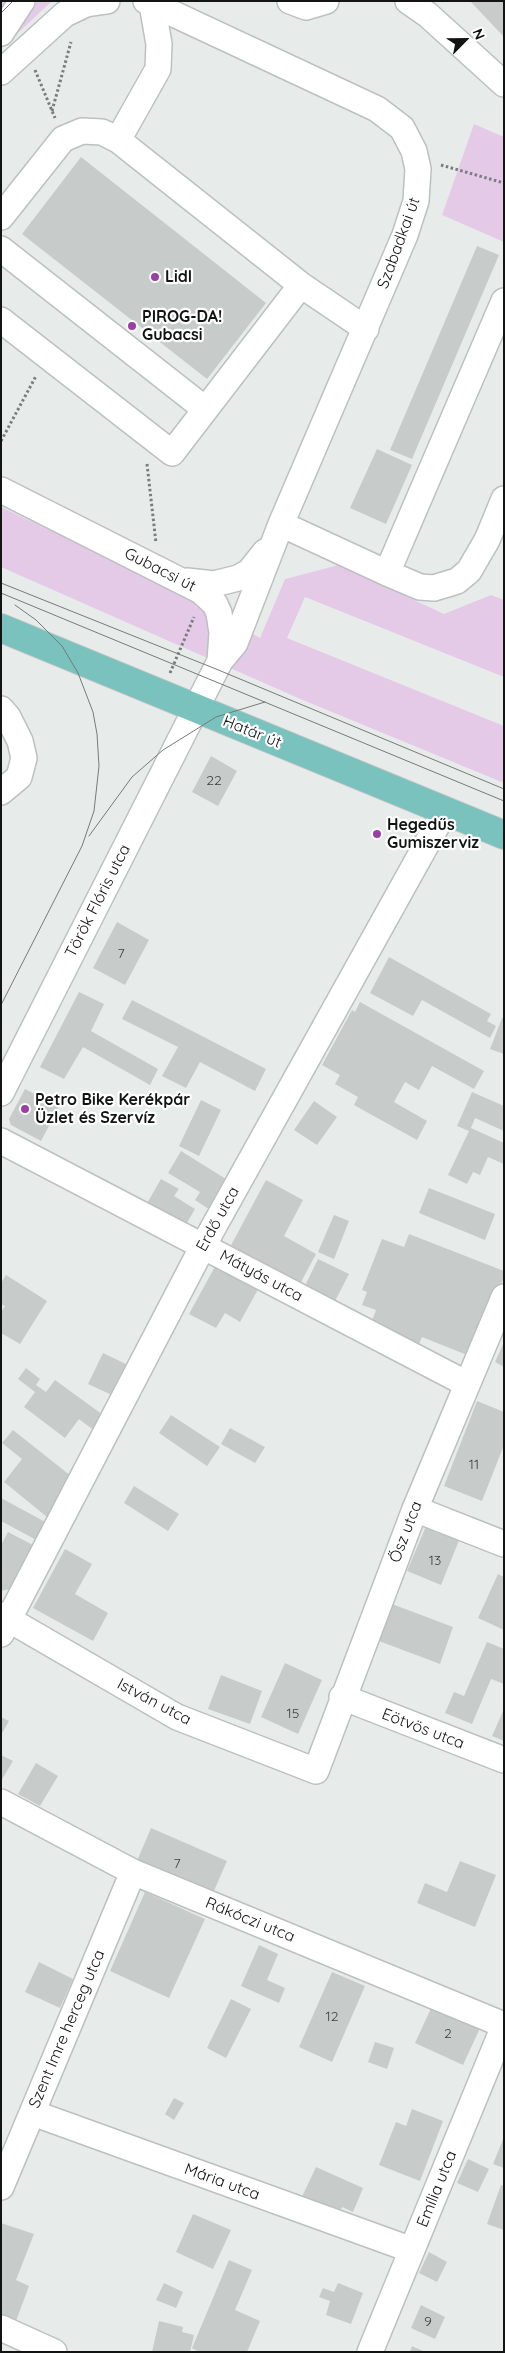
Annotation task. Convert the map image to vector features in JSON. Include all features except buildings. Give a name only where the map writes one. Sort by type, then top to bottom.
[{"type":"main road","name":"Határ út","points":[[1,628],[504,835]]},
{"type":"street","points":[[1,28],[4,22],[2,1]]},
{"type":"street","points":[[1,33],[22,1]]},
{"type":"street","points":[[1,72],[65,14],[80,6],[108,1],[149,3],[159,44],[158,68],[118,140]]},
{"type":"street","points":[[290,1],[306,7],[326,1]]},
{"type":"street","points":[[408,1],[428,14],[504,84]]},
{"type":"street","name":"Szabadkai út","points":[[149,3],[377,109],[392,118],[402,128],[416,159],[418,169],[416,201],[405,235],[279,530],[235,643],[220,661]]},
{"type":"street","points":[[1,217],[64,139],[82,131],[102,132],[118,140],[301,285],[366,329]]},
{"type":"street","points":[[1,249],[205,409]]},
{"type":"street","points":[[1,320],[172,453],[301,285]]},
{"type":"street","points":[[387,573],[504,301]]},
{"type":"street","name":"Gubacsi út","points":[[1,490],[169,574],[204,593],[215,604],[219,613],[222,633],[220,661],[194,709]]},
{"type":"street","points":[[279,530],[426,588],[442,587],[457,581],[478,557],[504,499]]},
{"type":"street","name":"Szabadkai út","points":[[169,574],[214,584],[238,578],[248,572],[279,530]]},
{"type":"street","points":[[1,709],[8,716],[20,741],[24,758],[19,778],[1,792]]},
{"type":"street","name":"Török Flóris utca","points":[[1,1093],[194,709]]},
{"type":"street","name":"Erdő utca","points":[[4,1622],[203,1246],[445,811]]},
{"type":"street","name":"Mátyás utca","points":[[1,1141],[466,1384]]},
{"type":"street","name":"Ősz utca","points":[[316,1771],[342,1697],[415,1509],[466,1384],[501,1312]]},
{"type":"street","points":[[415,1509],[504,1544]]},
{"type":"street","name":"István utca","points":[[4,1622],[177,1717],[316,1771]]},
{"type":"street","name":"Eötvös utca","points":[[342,1697],[504,1760]]},
{"type":"street","name":"Rákóczi utca","points":[[1,1802],[133,1872],[504,2025]]},
{"type":"street","name":"Szent Imre herceg utca","points":[[1,2187],[133,1872]]},
{"type":"street","name":"Emília utca","points":[[370,2352],[504,2025]]},
{"type":"street","name":"Mária utca","points":[[32,2113],[412,2250]]},
{"type":"street","points":[[1,2328],[54,2352]]},
{"type":"path","points":[[52,111],[80,6]]},
{"type":"path","points":[[26,49],[64,139]]},
{"type":"path","points":[[416,159],[502,183]]},
{"type":"path","points":[[1,441],[47,356]]},
{"type":"path","points":[[144,431],[169,574]]},
{"type":"path","points":[[161,695],[204,593]]},
{"type":"shaded area","points":[[1,1],[52,1],[1,49]]},
{"type":"shaded area","points":[[474,124],[504,137],[504,242],[442,215]]},
{"type":"shaded area","points":[[1,507],[192,598],[260,638],[285,579],[339,565],[444,614],[491,595],[504,600],[504,677],[305,597],[287,638],[504,726],[504,783],[298,698],[1,567]]},
{"type":"tram line","points":[[1,13],[13,1]]},
{"type":"tram line","points":[[1,583],[216,669],[504,789]]},
{"type":"tram line","points":[[1,593],[504,801]]},
{"type":"tram line","points":[[1,1005],[82,846],[94,811],[99,766],[97,734],[93,712],[78,673],[62,646],[36,620],[15,605]]},
{"type":"tram line","points":[[89,836],[132,777],[163,750],[216,717],[265,702]]},
{"type":"place","name":"Lidl","points":[[155,277]]},
{"type":"place","name":"PIROG-DA! Gubacsi","points":[[132,326]]},
{"type":"place","name":"Hegedűs Gumiszerviz","points":[[377,834]]},
{"type":"place","name":"Petro Bike Kerékpár Üzlet és Szervíz","points":[[25,1109]]}]
